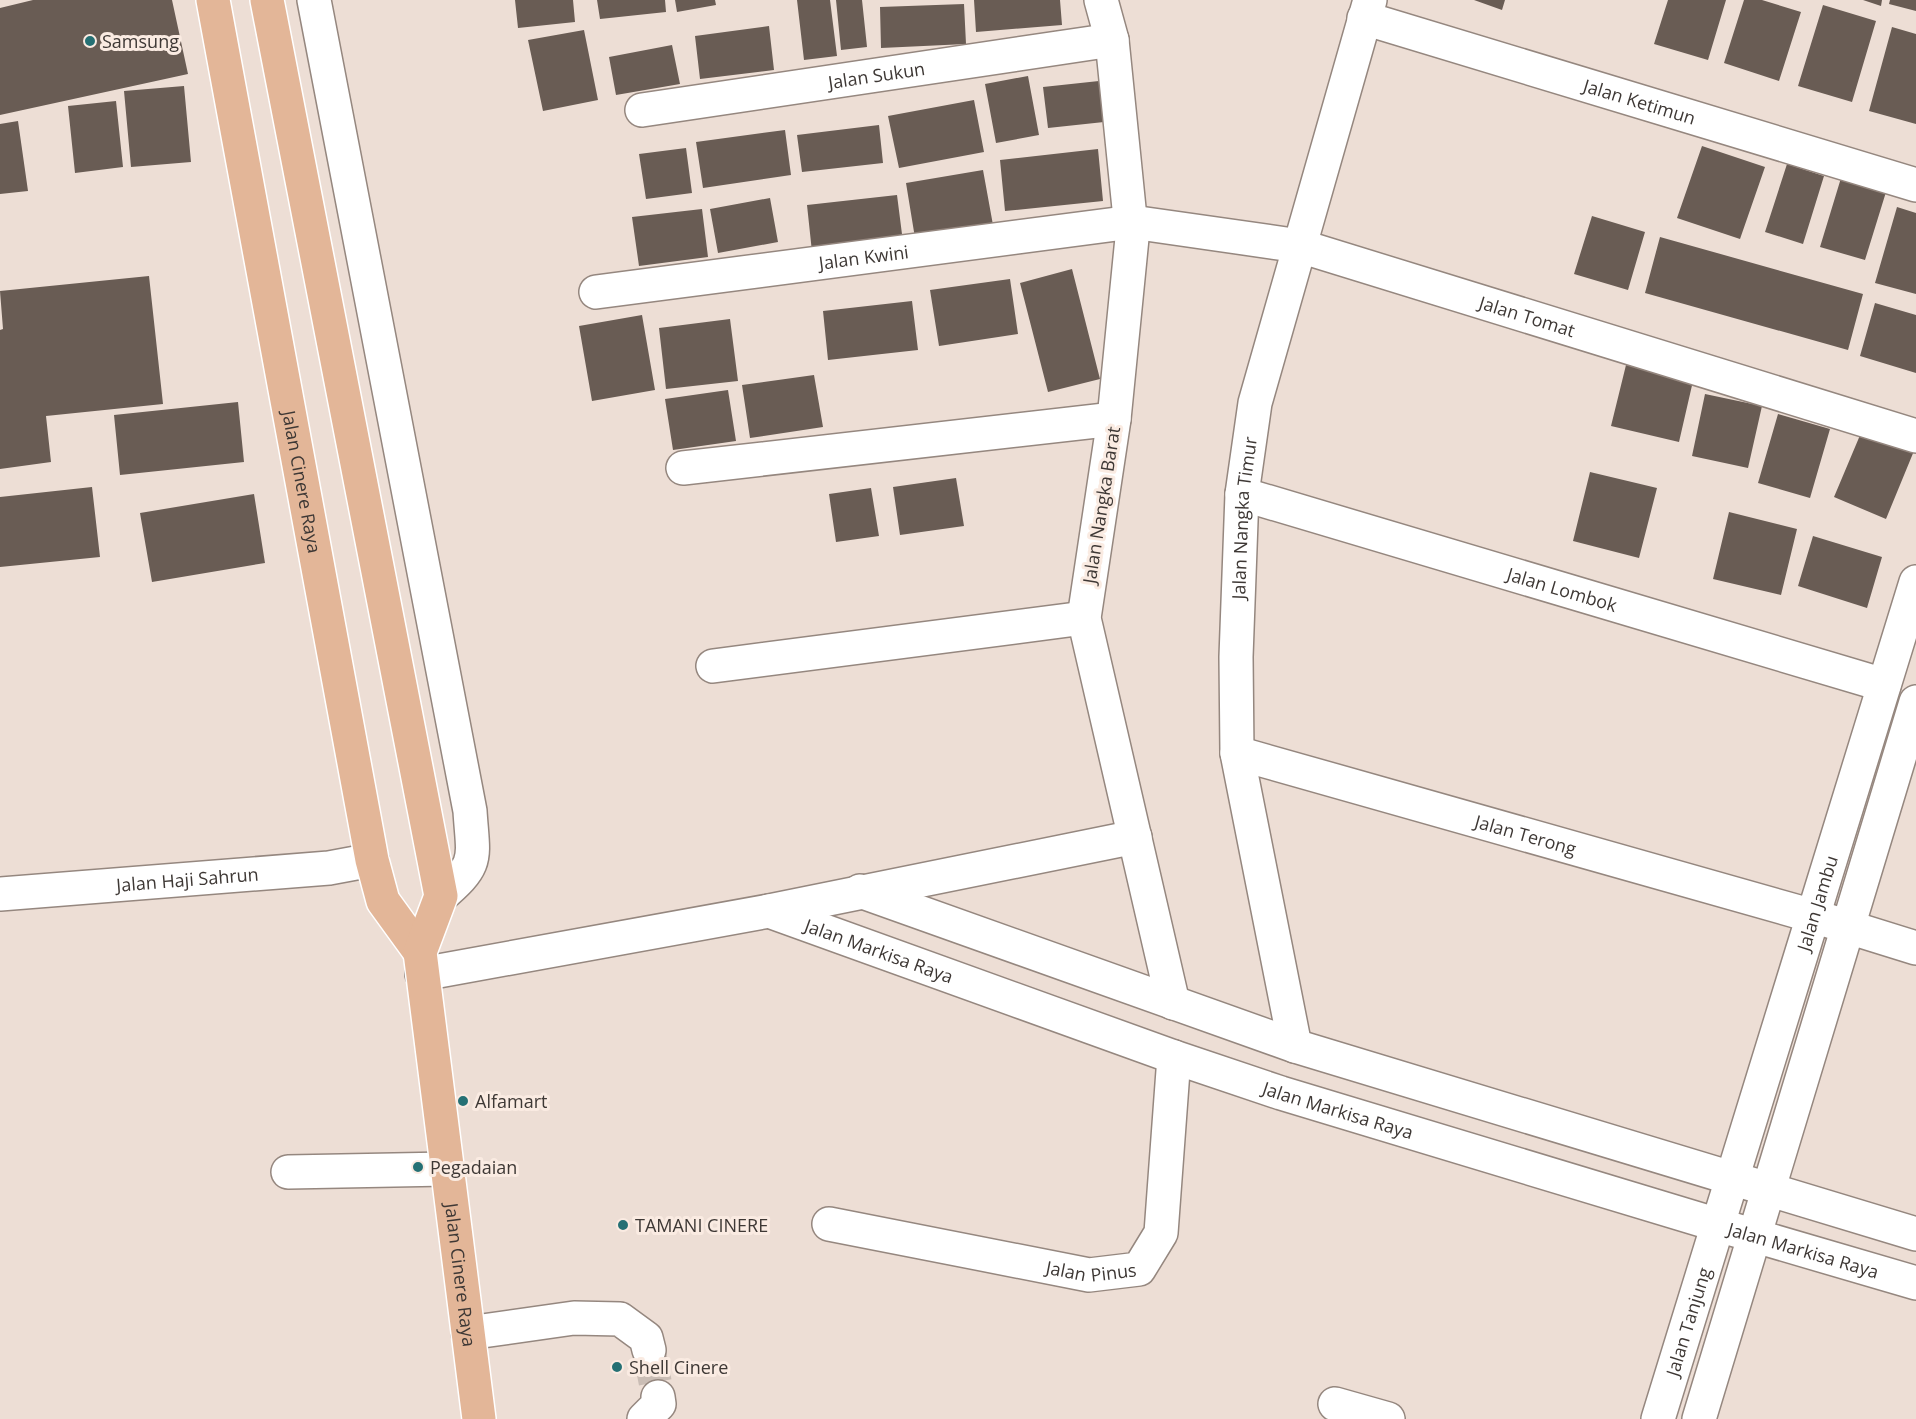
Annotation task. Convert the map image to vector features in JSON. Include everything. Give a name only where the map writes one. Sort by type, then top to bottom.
[{"type":"main road","name":"Jalan Cinere Raya","points":[[213,0],[372,860],[382,901],[421,963]]},
{"type":"main road","points":[[267,0],[441,896]]},
{"type":"main road","name":"Jalan Cinere Raya","points":[[441,896],[421,963],[479,1419]]},
{"type":"street","points":[[314,0],[470,811],[473,857],[463,877],[441,896]]},
{"type":"street","name":"Jalan Nangka Barat","points":[[1101,0],[1112,40],[1132,222],[1114,419],[1084,618],[1173,1003]]},
{"type":"street","name":"Jalan Ketimun","points":[[1367,9],[1916,185]]},
{"type":"street","name":"Jalan Nangka Timur","points":[[1295,1046],[1237,753],[1236,657],[1242,494],[1255,403],[1367,9]]},
{"type":"street","name":"Jalan Sukun","points":[[642,110],[1112,40]]},
{"type":"street","name":"Jalan Tomat","points":[[1132,222],[1300,246],[1916,436]]},
{"type":"street","name":"Jalan Kwini","points":[[596,292],[1132,222]]},
{"type":"street","points":[[683,468],[1114,419]]},
{"type":"street","name":"Jalan Lombok","points":[[1242,494],[1884,685]]},
{"type":"street","name":"Jalan Jambu","points":[[1718,1226],[1916,582]]},
{"type":"street","points":[[713,666],[1084,618]]},
{"type":"street","name":"Jalan Jambu","points":[[1754,1236],[1916,702]]},
{"type":"street","name":"Jalan Terong","points":[[1237,753],[1813,916],[1916,948]]},
{"type":"street","name":"Jalan Markisa Raya","points":[[421,963],[769,911],[1135,837]]},
{"type":"street","name":"Jalan Haji Sahrun","points":[[0,894],[329,868],[372,860]]},
{"type":"street","points":[[860,891],[1295,1046],[1916,1234]]},
{"type":"street","name":"Jalan Markisa Raya","points":[[769,911],[1174,1057],[1718,1226],[1916,1282]]},
{"type":"street","name":"Jalan Pinus","points":[[829,1224],[1089,1275],[1139,1269],[1161,1233],[1174,1057]]},
{"type":"street","points":[[288,1172],[447,1169]]},
{"type":"street","name":"Jalan Tanjung","points":[[1658,1419],[1718,1226]]},
{"type":"street","points":[[1699,1419],[1754,1236]]},
{"type":"street","points":[[468,1333],[573,1318],[620,1319],[646,1338],[649,1350]]},
{"type":"street","points":[[1335,1404],[1388,1419]]},
{"type":"building","name":"Samsung","points":[[33,0],[172,0],[188,74],[0,115],[0,8]]},
{"type":"building","points":[[515,0],[573,0],[575,22],[518,28]]},
{"type":"building","points":[[597,0],[665,0],[666,12],[600,19]]},
{"type":"building","points":[[675,0],[715,0],[716,5],[677,12]]},
{"type":"building","points":[[797,0],[830,0],[837,56],[804,60]]},
{"type":"building","points":[[836,0],[862,0],[867,47],[841,50]]},
{"type":"building","points":[[974,0],[1060,0],[1062,25],[976,32]]},
{"type":"building","points":[[1474,0],[1505,0],[1502,10]]},
{"type":"building","points":[[1668,0],[1726,0],[1708,60],[1654,44]]},
{"type":"building","points":[[1744,0],[1762,0],[1801,12],[1779,81],[1724,63]]},
{"type":"building","points":[[1863,0],[1882,0],[1881,6]]},
{"type":"building","points":[[1890,0],[1916,0],[1916,11],[1889,4]]},
{"type":"building","points":[[964,4],[966,44],[881,48],[880,7]]},
{"type":"building","points":[[1823,5],[1876,21],[1852,102],[1798,86]]},
{"type":"building","points":[[769,26],[774,70],[700,79],[695,36]]},
{"type":"building","points":[[1892,27],[1916,34],[1916,124],[1869,111]]},
{"type":"building","points":[[584,30],[598,100],[543,111],[528,40]]},
{"type":"building","points":[[672,45],[680,84],[616,95],[609,57]]},
{"type":"building","points":[[1028,76],[1039,135],[996,143],[985,84]]},
{"type":"building","points":[[1099,81],[1104,122],[1048,128],[1043,87]]},
{"type":"building","points":[[184,86],[191,162],[131,167],[124,91]]},
{"type":"building","points":[[974,100],[984,152],[899,168],[888,116]]},
{"type":"building","points":[[116,101],[123,167],[75,173],[68,106]]},
{"type":"building","points":[[18,121],[28,191],[0,194],[0,124]]},
{"type":"building","points":[[879,125],[883,163],[802,172],[797,135]]},
{"type":"building","points":[[785,130],[791,175],[703,188],[696,142]]},
{"type":"building","points":[[1702,146],[1765,167],[1740,239],[1677,218]]},
{"type":"building","points":[[686,148],[692,193],[646,199],[639,154]]},
{"type":"building","points":[[1098,149],[1103,201],[1005,211],[1000,160]]},
{"type":"building","points":[[1787,164],[1824,176],[1803,244],[1765,232]]},
{"type":"building","points":[[983,170],[993,225],[915,238],[906,183]]},
{"type":"building","points":[[1841,178],[1886,192],[1865,260],[1820,247]]},
{"type":"building","points":[[897,195],[903,242],[812,252],[807,205]]},
{"type":"building","points":[[770,198],[778,242],[718,253],[710,209]]},
{"type":"building","points":[[1897,207],[1916,213],[1916,294],[1875,283]]},
{"type":"building","points":[[702,209],[708,257],[639,266],[632,217]]},
{"type":"building","points":[[1592,216],[1645,232],[1628,290],[1574,274]]},
{"type":"building","points":[[1660,237],[1863,294],[1848,350],[1645,293]]},
{"type":"building","points":[[1072,269],[1100,379],[1048,392],[1020,283]]},
{"type":"building","points":[[149,276],[163,404],[46,416],[51,462],[0,469],[0,330],[3,329],[0,291]]},
{"type":"building","points":[[1010,279],[1018,334],[939,346],[930,290]]},
{"type":"building","points":[[912,301],[918,350],[828,360],[823,311]]},
{"type":"building","points":[[1875,303],[1916,315],[1916,373],[1860,356]]},
{"type":"building","points":[[642,315],[655,390],[592,401],[579,326]]},
{"type":"building","points":[[730,319],[738,381],[666,389],[659,328]]},
{"type":"building","points":[[1626,365],[1693,381],[1679,442],[1611,426]]},
{"type":"building","points":[[814,375],[823,427],[750,438],[742,385]]},
{"type":"building","points":[[728,390],[736,441],[673,450],[665,399]]},
{"type":"building","points":[[1705,394],[1762,406],[1748,468],[1692,456]]},
{"type":"building","points":[[238,402],[244,462],[120,475],[114,415]]},
{"type":"building","points":[[1778,414],[1830,429],[1810,498],[1758,483]]},
{"type":"building","points":[[1866,421],[1916,446],[1886,519],[1834,497]]},
{"type":"building","points":[[1590,472],[1657,488],[1639,558],[1573,541]]},
{"type":"building","points":[[956,478],[964,526],[900,535],[893,487]]},
{"type":"building","points":[[92,487],[100,557],[0,567],[0,497]]},
{"type":"building","points":[[871,488],[879,536],[836,542],[829,494]]},
{"type":"building","points":[[254,494],[265,563],[152,582],[140,513]]},
{"type":"building","points":[[1729,512],[1797,529],[1781,595],[1713,579]]},
{"type":"building","points":[[1813,536],[1882,557],[1867,608],[1798,586]]},
{"type":"tunnel","points":[[649,1350],[658,1397]]},
{"type":"place","name":"Samsung","points":[[90,41]]},
{"type":"place","name":"Alfamart","points":[[463,1101]]},
{"type":"place","name":"Pegadaian","points":[[418,1167]]},
{"type":"place","name":"TAMANI CINERE","points":[[623,1225]]},
{"type":"place","name":"Shell Cinere","points":[[617,1367]]}]
